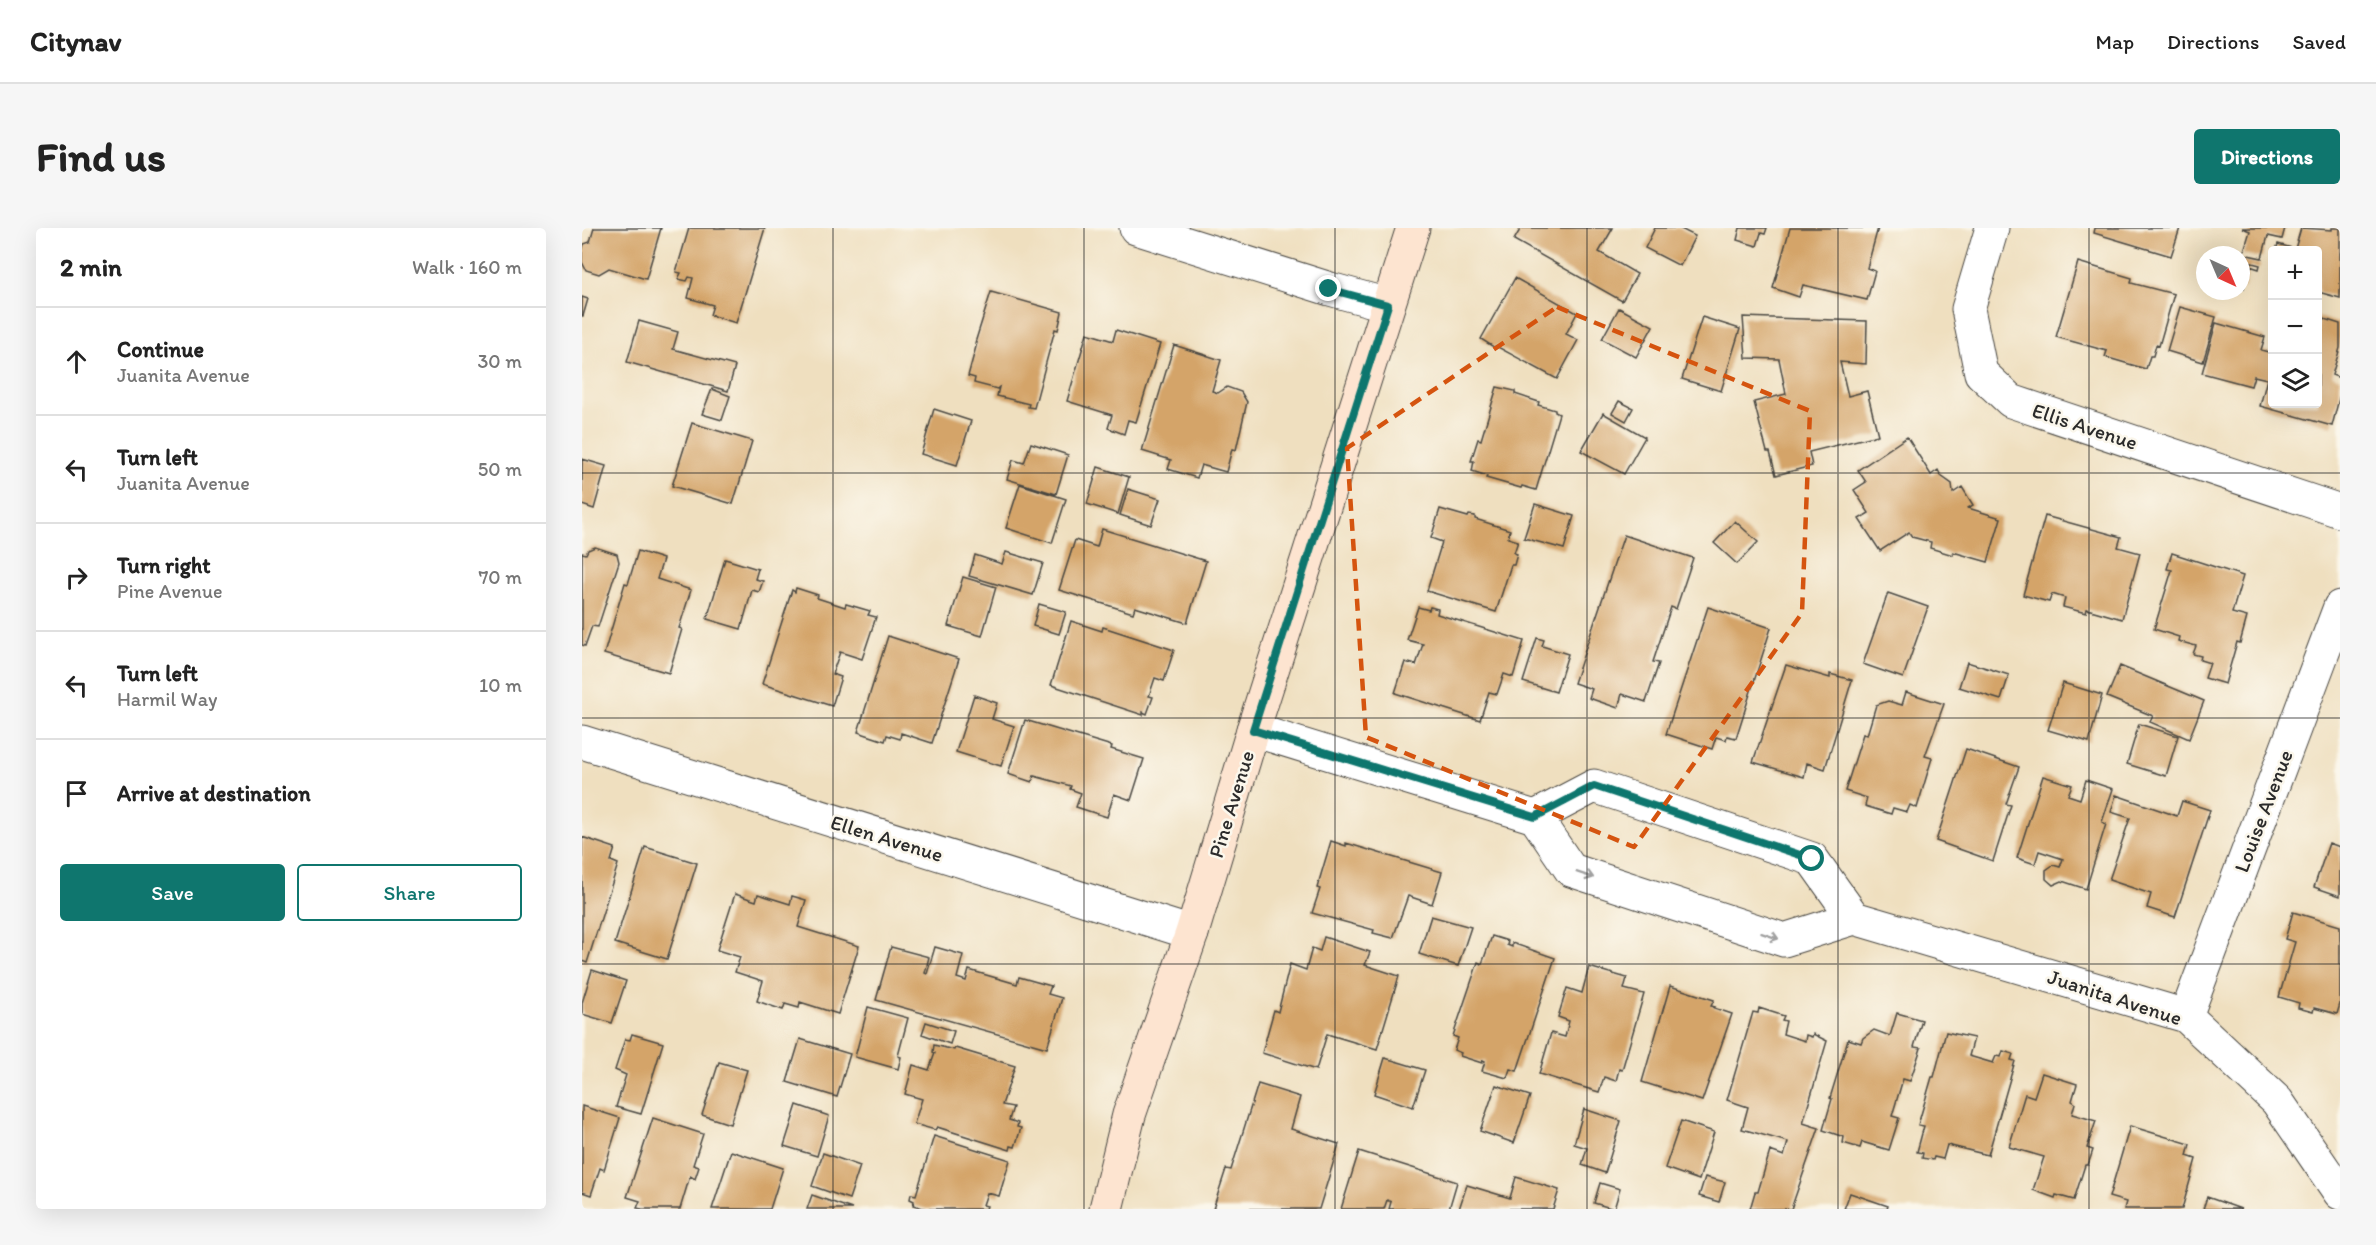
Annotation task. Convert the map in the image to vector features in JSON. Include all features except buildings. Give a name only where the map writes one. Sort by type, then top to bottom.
[{"type":"street","points":[[1136,228],[1329,289],[1388,305]]},
{"type":"street","name":"Pine Avenue","points":[[1106,1209],[1129,1115],[1192,933],[1253,730],[1413,228]]},
{"type":"street","name":"Ellis Avenue","points":[[1992,228],[1968,309],[1981,373],[2011,401],[2340,511]]},
{"type":"street","name":"Louise Avenue","points":[[2186,1016],[2340,607]]},
{"type":"street","points":[[1253,730],[1535,817],[1570,870],[1784,940],[1854,918],[1812,859],[1594,786],[1535,817]]},
{"type":"street","name":"Ellen Avenue","points":[[582,742],[1192,933]]},
{"type":"street","name":"Juanita Avenue","points":[[1854,918],[2186,1016],[2277,1101],[2340,1193]]},
{"type":"highlighted area","points":[[1557,307],[1810,411],[1802,613],[1634,847],[1366,737],[1347,448]]},
{"type":"route","points":[[1329,289],[1388,305],[1253,730],[1535,817],[1594,786],[1812,859]]}]
